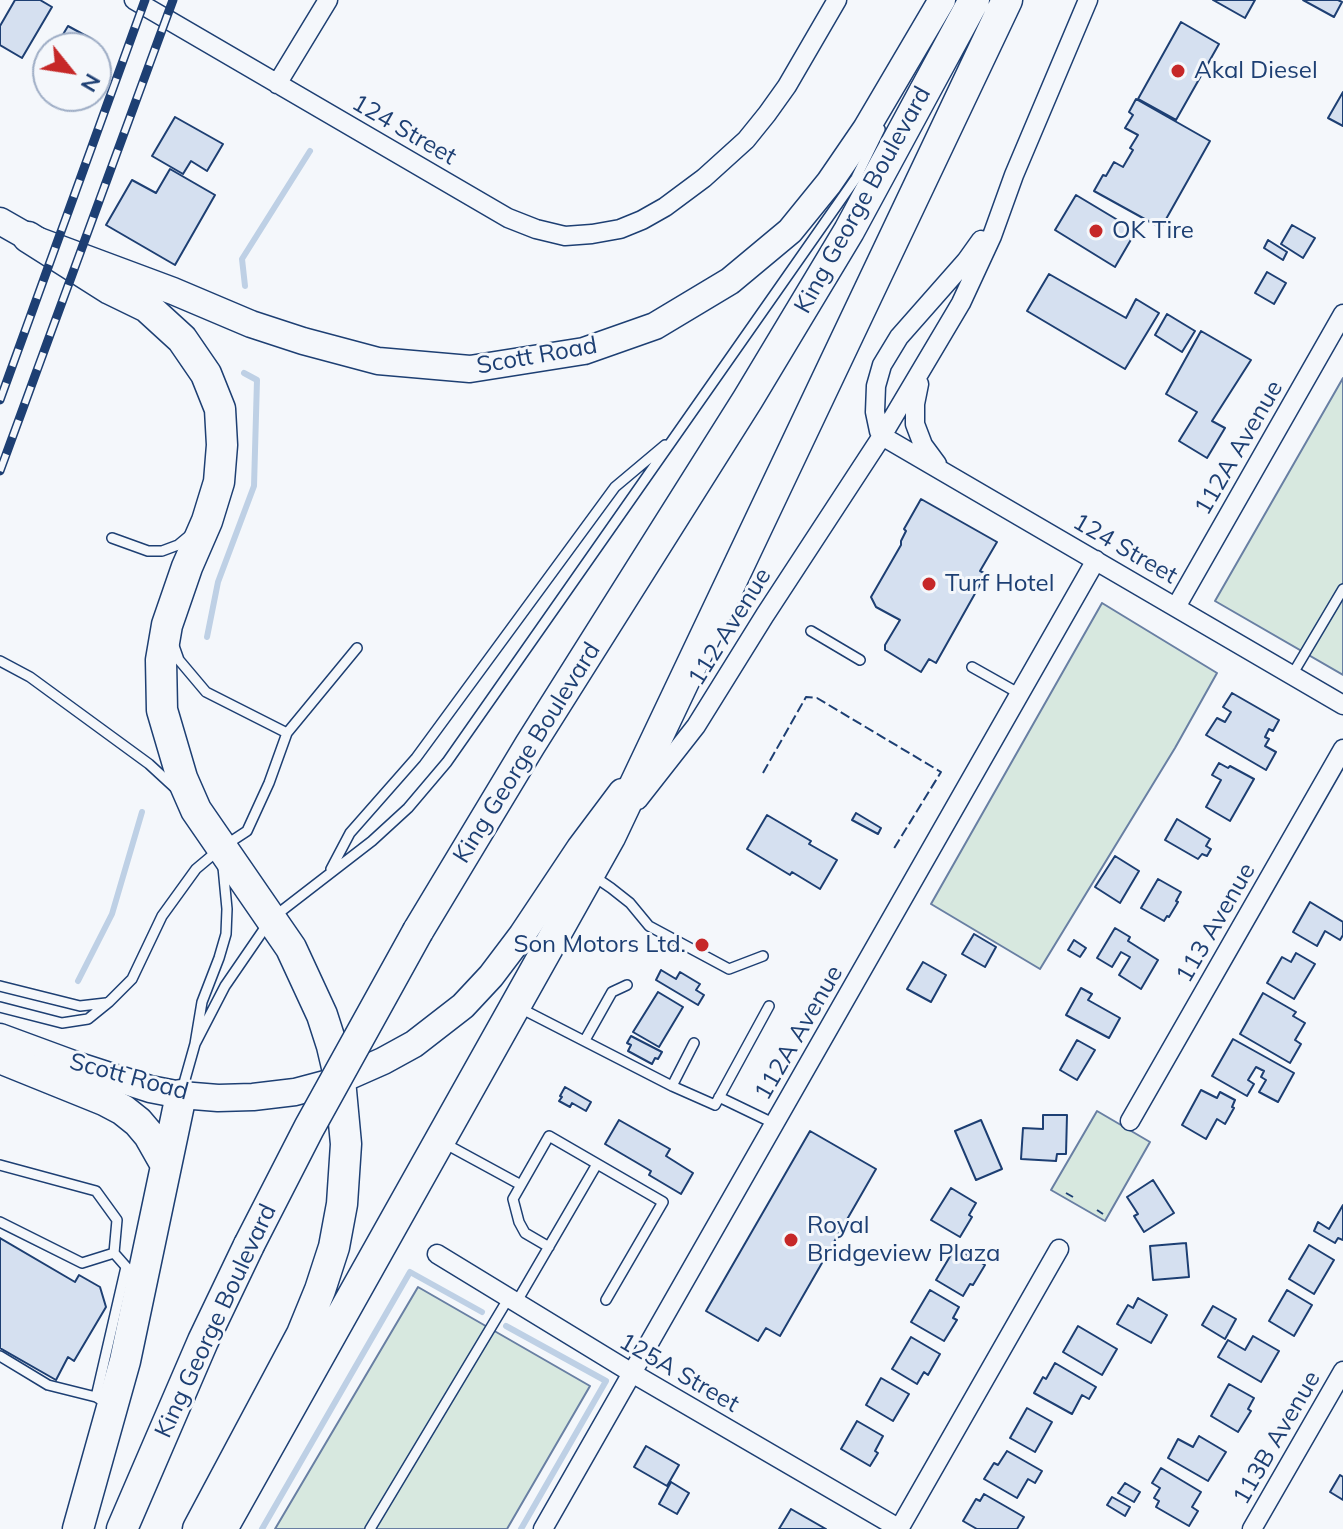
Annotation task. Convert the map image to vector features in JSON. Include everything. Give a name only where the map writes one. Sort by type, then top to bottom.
[{"type":"main road","name":"Scott Road","points":[[0,221],[28,237],[251,324],[378,361],[470,369],[584,351],[655,326],[730,281],[790,231],[829,183],[866,129],[942,0]]},
{"type":"main road","name":"King George Boulevard","points":[[122,1529],[203,1341],[249,1245],[309,1128],[418,931],[849,231],[974,0]]},
{"type":"main road","name":"King George Boulevard","points":[[222,1529],[610,837],[1007,0]]},
{"type":"main road","points":[[28,237],[110,289],[147,307],[182,339],[206,374],[220,409],[222,445],[219,482],[167,625],[161,660],[162,710],[182,778],[196,810],[291,948],[322,1015],[340,1080],[346,1144],[342,1204],[334,1247],[302,1334],[198,1529]]},
{"type":"main road","name":"Scott Road","points":[[0,1037],[150,1089],[181,1095],[253,1097],[295,1092],[340,1080],[414,1044],[463,1006],[522,935],[580,848],[643,763]]},
{"type":"main road","points":[[0,1058],[123,1110],[149,1135],[166,1165]]},
{"type":"main road","points":[[78,1529],[104,1402],[125,1361],[134,1275],[166,1165],[181,1095]]},
{"type":"street","name":"124 Street","points":[[134,0],[508,218],[565,236],[620,229],[665,207],[704,178],[746,140],[787,86],[837,0]]},
{"type":"street","points":[[277,84],[328,0]]},
{"type":"street","name":"112 Avenue","points":[[610,837],[696,726],[924,366],[973,279],[1088,0]]},
{"type":"street","name":"112 Avenue","points":[[882,436],[877,422],[876,395],[878,376],[887,354],[966,261],[998,215]]},
{"type":"street","name":"112A Avenue","points":[[1176,607],[1343,314]]},
{"type":"street","points":[[924,366],[915,404],[915,424],[927,453],[949,474]]},
{"type":"street","name":"124 Street","points":[[882,436],[1343,705]]},
{"type":"street","name":"112A Avenue","points":[[543,1529],[1096,560]]},
{"type":"street","name":"113 Avenue","points":[[1130,1121],[1343,749]]},
{"type":"street","points":[[899,1529],[1059,1249]]},
{"type":"street","name":"125A Street","points":[[437,1254],[632,1373],[899,1529]]},
{"type":"street","name":"113B Avenue","points":[[1252,1529],[1343,1371]]},
{"type":"lane","points":[[889,109],[942,0]]},
{"type":"lane","points":[[195,1044],[225,986],[271,919],[372,841],[408,808],[447,762],[856,178],[882,123]]},
{"type":"lane","points":[[329,873],[350,833],[416,758],[615,487],[677,435]]},
{"type":"lane","points":[[112,538],[148,551],[162,551],[178,545],[207,521]]},
{"type":"lane","points":[[1292,675],[1343,589]]},
{"type":"lane","points":[[167,625],[179,660],[206,692],[287,733]]},
{"type":"lane","points":[[811,631],[860,660]]},
{"type":"lane","points":[[0,1007],[62,1023],[88,1019],[132,979],[162,916],[198,866],[247,831],[287,733],[357,648]]},
{"type":"lane","points":[[0,661],[30,677],[149,764],[196,810]]},
{"type":"lane","points":[[972,667],[1020,694]]},
{"type":"lane","points":[[181,1095],[195,1044],[202,1002],[226,934],[227,909],[221,848]]},
{"type":"lane","points":[[589,874],[630,903],[649,926],[729,969],[763,956]]},
{"type":"lane","points":[[585,1040],[612,992],[627,985]]},
{"type":"lane","points":[[0,986],[80,1006],[109,1002]]},
{"type":"lane","points":[[515,1005],[715,1105],[769,1006]]},
{"type":"lane","points":[[672,1086],[694,1043]]},
{"type":"lane","points":[[719,1097],[775,1124]]},
{"type":"lane","points":[[549,1247],[525,1233],[513,1199],[549,1136],[663,1202],[606,1300]]},
{"type":"lane","points":[[439,1140],[521,1185]]},
{"type":"lane","points":[[370,1529],[549,1247],[597,1164]]},
{"type":"lane","points":[[0,1165],[96,1191],[117,1220],[114,1253],[134,1275]]},
{"type":"lane","points":[[0,1222],[82,1263],[114,1253]]},
{"type":"lane","points":[[0,1356],[48,1385],[104,1402]]},
{"type":"shaded area","points":[[1343,378],[1343,675],[1215,601]]},
{"type":"shaded area","points":[[1102,603],[1217,673],[1175,748],[1040,969],[931,904]]},
{"type":"shaded area","points":[[1097,1111],[1150,1142],[1105,1221],[1051,1190]]},
{"type":"shaded area","points":[[418,1287],[590,1386],[507,1529],[275,1529]]},
{"type":"building","points":[[15,0],[40,0],[52,7],[37,32],[32,32],[32,41],[22,58],[0,45],[0,26]]},
{"type":"building","points":[[1213,0],[1255,0],[1245,18]]},
{"type":"building","points":[[1303,0],[1338,0],[1342,2],[1334,17]]},
{"type":"building","name":"Akal Diesel","points":[[1181,22],[1219,44],[1176,120],[1138,99]]},
{"type":"building","points":[[68,26],[79,32],[64,32]]},
{"type":"building","points":[[1343,92],[1343,126],[1328,118]]},
{"type":"building","points":[[1136,99],[1210,141],[1161,228],[1094,191],[1114,162],[1123,167],[1133,150],[1130,148],[1138,135],[1125,128],[1133,115],[1129,112]]},
{"type":"building","points":[[175,117],[223,144],[207,171],[191,161],[183,174],[152,156]]},
{"type":"building","points":[[170,169],[215,195],[175,265],[106,225],[132,180],[156,193]]},
{"type":"building","name":"OK Tire","points":[[1076,195],[1136,231],[1115,267],[1055,230]]},
{"type":"building","points":[[1292,225],[1315,238],[1303,258],[1281,244]]},
{"type":"building","points":[[1268,240],[1287,252],[1283,260],[1264,248]]},
{"type":"building","points":[[1267,272],[1286,283],[1274,304],[1255,293]]},
{"type":"building","points":[[1049,274],[1126,318],[1136,299],[1159,313],[1125,369],[1027,311]]},
{"type":"building","points":[[1167,314],[1195,331],[1182,352],[1155,335]]},
{"type":"building","points":[[1201,331],[1251,360],[1212,421],[1225,428],[1207,458],[1179,441],[1197,412],[1166,394]]},
{"type":"building","name":"Turf Hotel","points":[[921,499],[997,542],[980,571],[986,574],[936,663],[929,659],[921,672],[885,650],[900,620],[876,607],[871,597],[901,545],[904,529]]},
{"type":"building","points":[[1232,693],[1279,720],[1265,737],[1269,739],[1265,746],[1276,752],[1266,770],[1206,735],[1217,718],[1225,722],[1231,712],[1223,707]]},
{"type":"building","points":[[1219,763],[1254,779],[1230,821],[1206,807],[1221,780],[1212,775]]},
{"type":"building","points":[[856,813],[881,828],[878,834],[852,820]]},
{"type":"building","points":[[767,815],[837,860],[820,889],[747,849]]},
{"type":"building","points":[[1177,819],[1210,839],[1206,846],[1211,849],[1207,856],[1202,854],[1198,859],[1165,840]]},
{"type":"building","points":[[1115,856],[1139,871],[1120,903],[1095,887]]},
{"type":"building","points":[[1158,879],[1181,892],[1178,902],[1164,921],[1141,908]]},
{"type":"building","points":[[1310,902],[1343,922],[1340,940],[1325,931],[1317,946],[1293,932]]},
{"type":"building","points":[[1115,928],[1130,937],[1128,941],[1158,960],[1141,989],[1119,975],[1130,957],[1121,952],[1112,967],[1097,958]]},
{"type":"building","points":[[974,934],[996,947],[985,967],[962,954]]},
{"type":"building","points":[[1074,940],[1086,948],[1080,957],[1068,950]]},
{"type":"building","points":[[1296,953],[1315,964],[1294,999],[1267,983],[1282,957],[1291,962]]},
{"type":"building","points":[[923,962],[946,975],[931,1002],[907,989]]},
{"type":"building","points":[[661,970],[676,979],[680,972],[700,984],[696,990],[704,995],[698,1005],[656,980]]},
{"type":"building","points":[[1081,988],[1092,994],[1088,1000],[1120,1018],[1109,1038],[1066,1015]]},
{"type":"building","points":[[658,992],[683,1007],[659,1047],[633,1032]]},
{"type":"building","points":[[1263,993],[1296,1012],[1293,1016],[1305,1023],[1295,1040],[1301,1044],[1290,1063],[1240,1034]]},
{"type":"building","points":[[631,1036],[662,1052],[658,1059],[655,1058],[652,1064],[628,1051],[631,1045],[627,1043]]},
{"type":"building","points":[[1233,1039],[1294,1073],[1278,1102],[1259,1092],[1266,1080],[1261,1077],[1264,1071],[1256,1067],[1248,1080],[1254,1084],[1247,1096],[1212,1076]]},
{"type":"building","points":[[1077,1040],[1095,1050],[1077,1080],[1060,1070]]},
{"type":"building","points":[[565,1087],[591,1102],[586,1111],[572,1103],[570,1107],[559,1101]]},
{"type":"building","points":[[1201,1090],[1217,1098],[1220,1092],[1235,1100],[1225,1124],[1217,1119],[1206,1139],[1182,1125]]},
{"type":"building","points":[[1043,1115],[1067,1115],[1066,1154],[1057,1154],[1056,1161],[1021,1159],[1023,1128],[1043,1129]]},
{"type":"building","points":[[619,1120],[670,1149],[666,1156],[693,1173],[681,1194],[649,1175],[651,1171],[605,1144]]},
{"type":"building","points":[[981,1120],[1002,1169],[976,1180],[955,1131]]},
{"type":"building","name":"Royal Bridgeview Plaza","points":[[810,1131],[876,1169],[780,1336],[766,1328],[758,1341],[706,1311]]},
{"type":"building","points":[[1153,1180],[1174,1213],[1144,1232],[1134,1216],[1138,1214],[1127,1197]]},
{"type":"building","points":[[951,1188],[976,1203],[960,1237],[931,1220]]},
{"type":"building","points":[[1343,1205],[1343,1240],[1338,1238],[1335,1243],[1314,1231],[1318,1222],[1329,1229]]},
{"type":"building","points":[[0,1238],[75,1282],[79,1275],[100,1287],[106,1307],[74,1361],[68,1357],[56,1380],[0,1348]]},
{"type":"building","points":[[1186,1243],[1189,1277],[1153,1280],[1150,1246]]},
{"type":"building","points":[[1309,1245],[1334,1260],[1314,1294],[1289,1279]]},
{"type":"building","points":[[955,1248],[985,1265],[963,1296],[936,1280]]},
{"type":"building","points":[[930,1290],[959,1307],[953,1318],[957,1320],[944,1341],[911,1322]]},
{"type":"building","points":[[1287,1290],[1312,1305],[1294,1336],[1269,1321]]},
{"type":"building","points":[[1138,1298],[1167,1315],[1151,1343],[1117,1324],[1128,1305],[1133,1308]]},
{"type":"building","points":[[1213,1306],[1236,1319],[1225,1339],[1202,1325]]},
{"type":"building","points":[[1078,1326],[1117,1349],[1102,1375],[1063,1352]]},
{"type":"building","points":[[1253,1336],[1279,1351],[1261,1382],[1218,1357],[1228,1340],[1245,1350]]},
{"type":"building","points":[[911,1337],[940,1354],[928,1375],[924,1372],[917,1384],[892,1369]]},
{"type":"building","points":[[1055,1363],[1096,1387],[1089,1399],[1082,1395],[1072,1414],[1034,1393]]},
{"type":"building","points":[[881,1378],[909,1394],[893,1421],[866,1405]]},
{"type":"building","points":[[1229,1384],[1254,1398],[1248,1409],[1251,1411],[1238,1432],[1211,1416]]},
{"type":"building","points":[[1027,1408],[1052,1422],[1035,1452],[1010,1438]]},
{"type":"building","points":[[857,1421],[883,1436],[870,1466],[841,1449]]},
{"type":"building","points":[[1199,1436],[1226,1452],[1208,1481],[1168,1458],[1178,1439],[1193,1447]]},
{"type":"building","points":[[646,1446],[679,1465],[667,1486],[634,1467]]},
{"type":"building","points":[[1007,1451],[1042,1471],[1035,1483],[1028,1479],[1017,1498],[984,1479],[994,1463],[998,1465]]},
{"type":"building","points":[[1161,1468],[1201,1492],[1192,1507],[1198,1511],[1189,1526],[1156,1507],[1159,1501],[1154,1498],[1160,1488],[1152,1483]]},
{"type":"building","points":[[1340,1475],[1343,1477],[1343,1500],[1330,1492]]},
{"type":"building","points":[[671,1482],[689,1493],[677,1514],[659,1504]]},
{"type":"building","points":[[1125,1483],[1140,1492],[1134,1502],[1118,1493]]},
{"type":"building","points":[[984,1494],[1024,1517],[1017,1529],[977,1529],[963,1521],[976,1499],[980,1501]]},
{"type":"building","points":[[1112,1497],[1130,1507],[1125,1516],[1107,1505]]},
{"type":"building","points":[[791,1509],[826,1529],[779,1529]]},
{"type":"waterway","points":[[245,286],[242,259],[310,151]]},
{"type":"waterway","points":[[207,637],[218,582],[254,486],[257,380],[244,373]]},
{"type":"waterway","points":[[78,981],[112,914],[142,812]]},
{"type":"waterway","points":[[262,1529],[410,1272],[482,1312]]},
{"type":"waterway","points":[[506,1326],[606,1381],[521,1529]]},
{"type":"railway","points":[[0,400],[145,0]]},
{"type":"railway","points":[[0,471],[173,0]]},
{"type":"fence","points":[[763,773],[806,697],[817,698],[941,772],[893,850]]},
{"type":"fence","points":[[1066,1193],[1073,1197]]},
{"type":"fence","points":[[1097,1210],[1103,1214]]},
{"type":"place","name":"Akal Diesel","points":[[1178,71]]},
{"type":"place","name":"OK Tire","points":[[1096,231]]},
{"type":"place","name":"Turf Hotel","points":[[929,584]]},
{"type":"place","name":"Son Motors Ltd.","points":[[702,945]]},
{"type":"place","name":"Royal Bridgeview Plaza","points":[[791,1240]]}]
